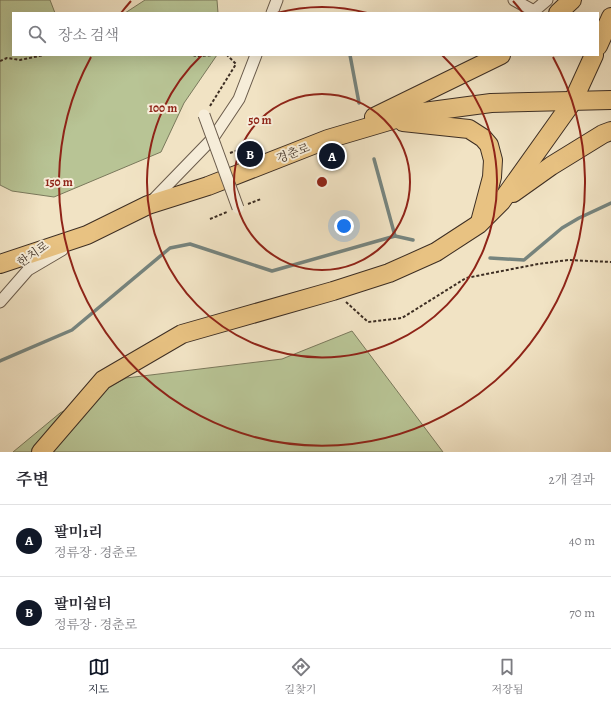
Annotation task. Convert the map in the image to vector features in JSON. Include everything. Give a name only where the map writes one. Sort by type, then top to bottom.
[{"type":"main road","points":[[559,12],[572,0]]},
{"type":"main road","points":[[599,44],[611,17]]},
{"type":"main road","points":[[328,139],[499,56]]},
{"type":"main road","points":[[501,202],[573,101],[594,56]]},
{"type":"main road","name":"경춘로","points":[[0,264],[87,235],[148,205],[208,186],[328,139],[416,113],[491,103],[611,100]]},
{"type":"main road","points":[[392,120],[469,129],[483,138],[489,145],[493,160],[492,177],[479,224]]},
{"type":"main road","points":[[41,452],[103,380],[182,334],[333,291],[389,273],[436,252],[479,224],[501,202],[551,166],[603,134],[611,131]]},
{"type":"street","points":[[272,12],[277,0]]},
{"type":"street","points":[[514,0],[534,12],[547,0]]},
{"type":"street","points":[[148,205],[212,138],[239,99],[256,56]]},
{"type":"street","points":[[204,115],[238,208]]},
{"type":"street","name":"한치로","points":[[0,302],[28,270],[87,235]]},
{"type":"path","points":[[0,61],[7,58],[20,60],[39,56]]},
{"type":"path","points":[[217,95],[236,64],[228,56]]},
{"type":"path","points":[[219,156],[244,148]]},
{"type":"path","points":[[210,219],[238,208]]},
{"type":"path","points":[[333,291],[368,322],[402,318],[466,278],[538,264],[568,260],[611,262]]},
{"type":"green space","points":[[0,0],[50,0],[55,12],[12,12],[12,56],[216,56],[184,103],[161,152],[54,197],[12,191],[0,185]]},
{"type":"green space","points":[[145,0],[217,0],[218,12],[127,12]]},
{"type":"green space","points":[[352,331],[443,452],[13,452],[60,413],[126,378],[282,359]]},
{"type":"waterway","points":[[350,56],[359,103]]},
{"type":"waterway","points":[[374,159],[395,236]]},
{"type":"waterway","points":[[490,258],[524,260],[562,228],[611,203]]},
{"type":"waterway","points":[[0,361],[72,330],[170,248],[190,244],[272,271],[395,236],[413,240]]},
{"type":"place","name":"팔미쉼터","points":[[250,154]]},
{"type":"place","name":"팔미1리","points":[[332,156]]}]
